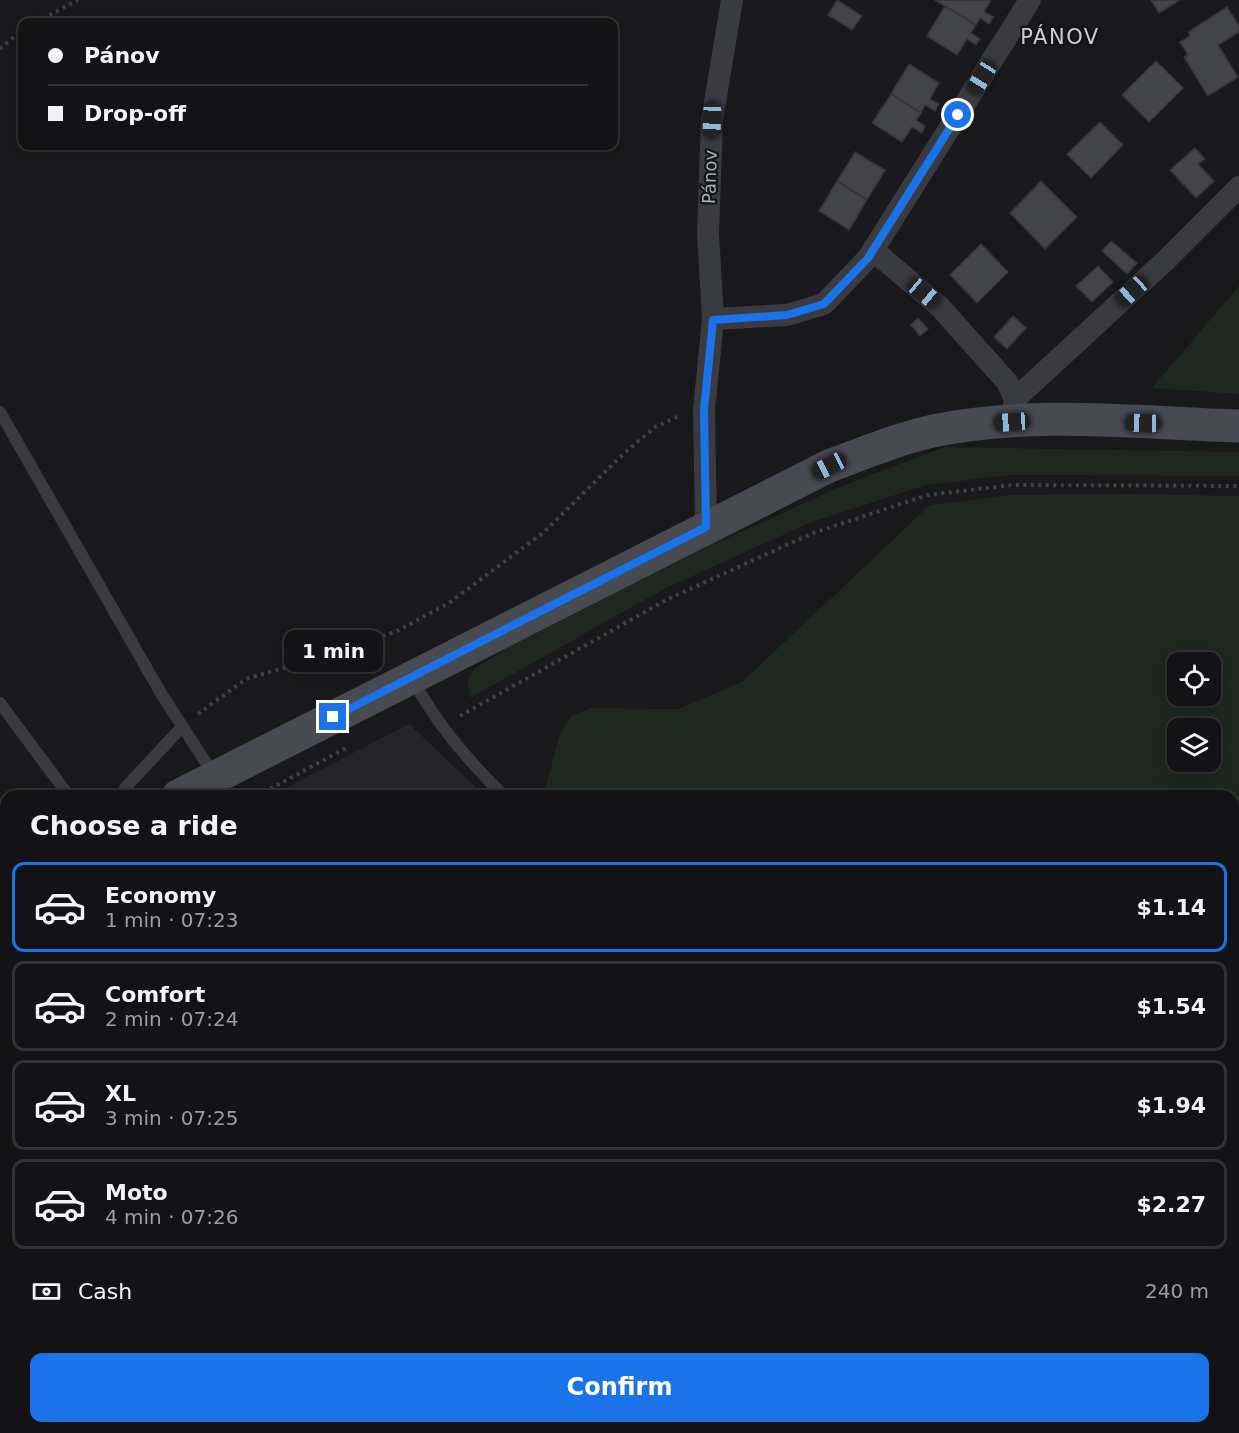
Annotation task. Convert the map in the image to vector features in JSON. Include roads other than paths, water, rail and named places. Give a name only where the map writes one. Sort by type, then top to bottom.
[{"type":"main road","points":[[190,790],[829,466],[898,440],[1014,410],[1239,426]]},
{"type":"street","name":"Pánov","points":[[706,527],[704,410],[713,320],[708,233],[712,120],[732,0]]},
{"type":"street","points":[[713,320],[787,315],[824,304],[873,250],[1030,0]]},
{"type":"street","points":[[1014,410],[1239,188]]},
{"type":"street","points":[[873,250],[940,307],[1007,382],[1014,410]]},
{"type":"lane","points":[[0,412],[181,728],[203,754],[216,777]]},
{"type":"lane","points":[[411,676],[441,727],[470,762],[498,790]]},
{"type":"lane","points":[[0,703],[65,790]]},
{"type":"lane","points":[[125,790],[181,728]]},
{"type":"district","name":"PÁNOV","points":[[1060,37]]}]
